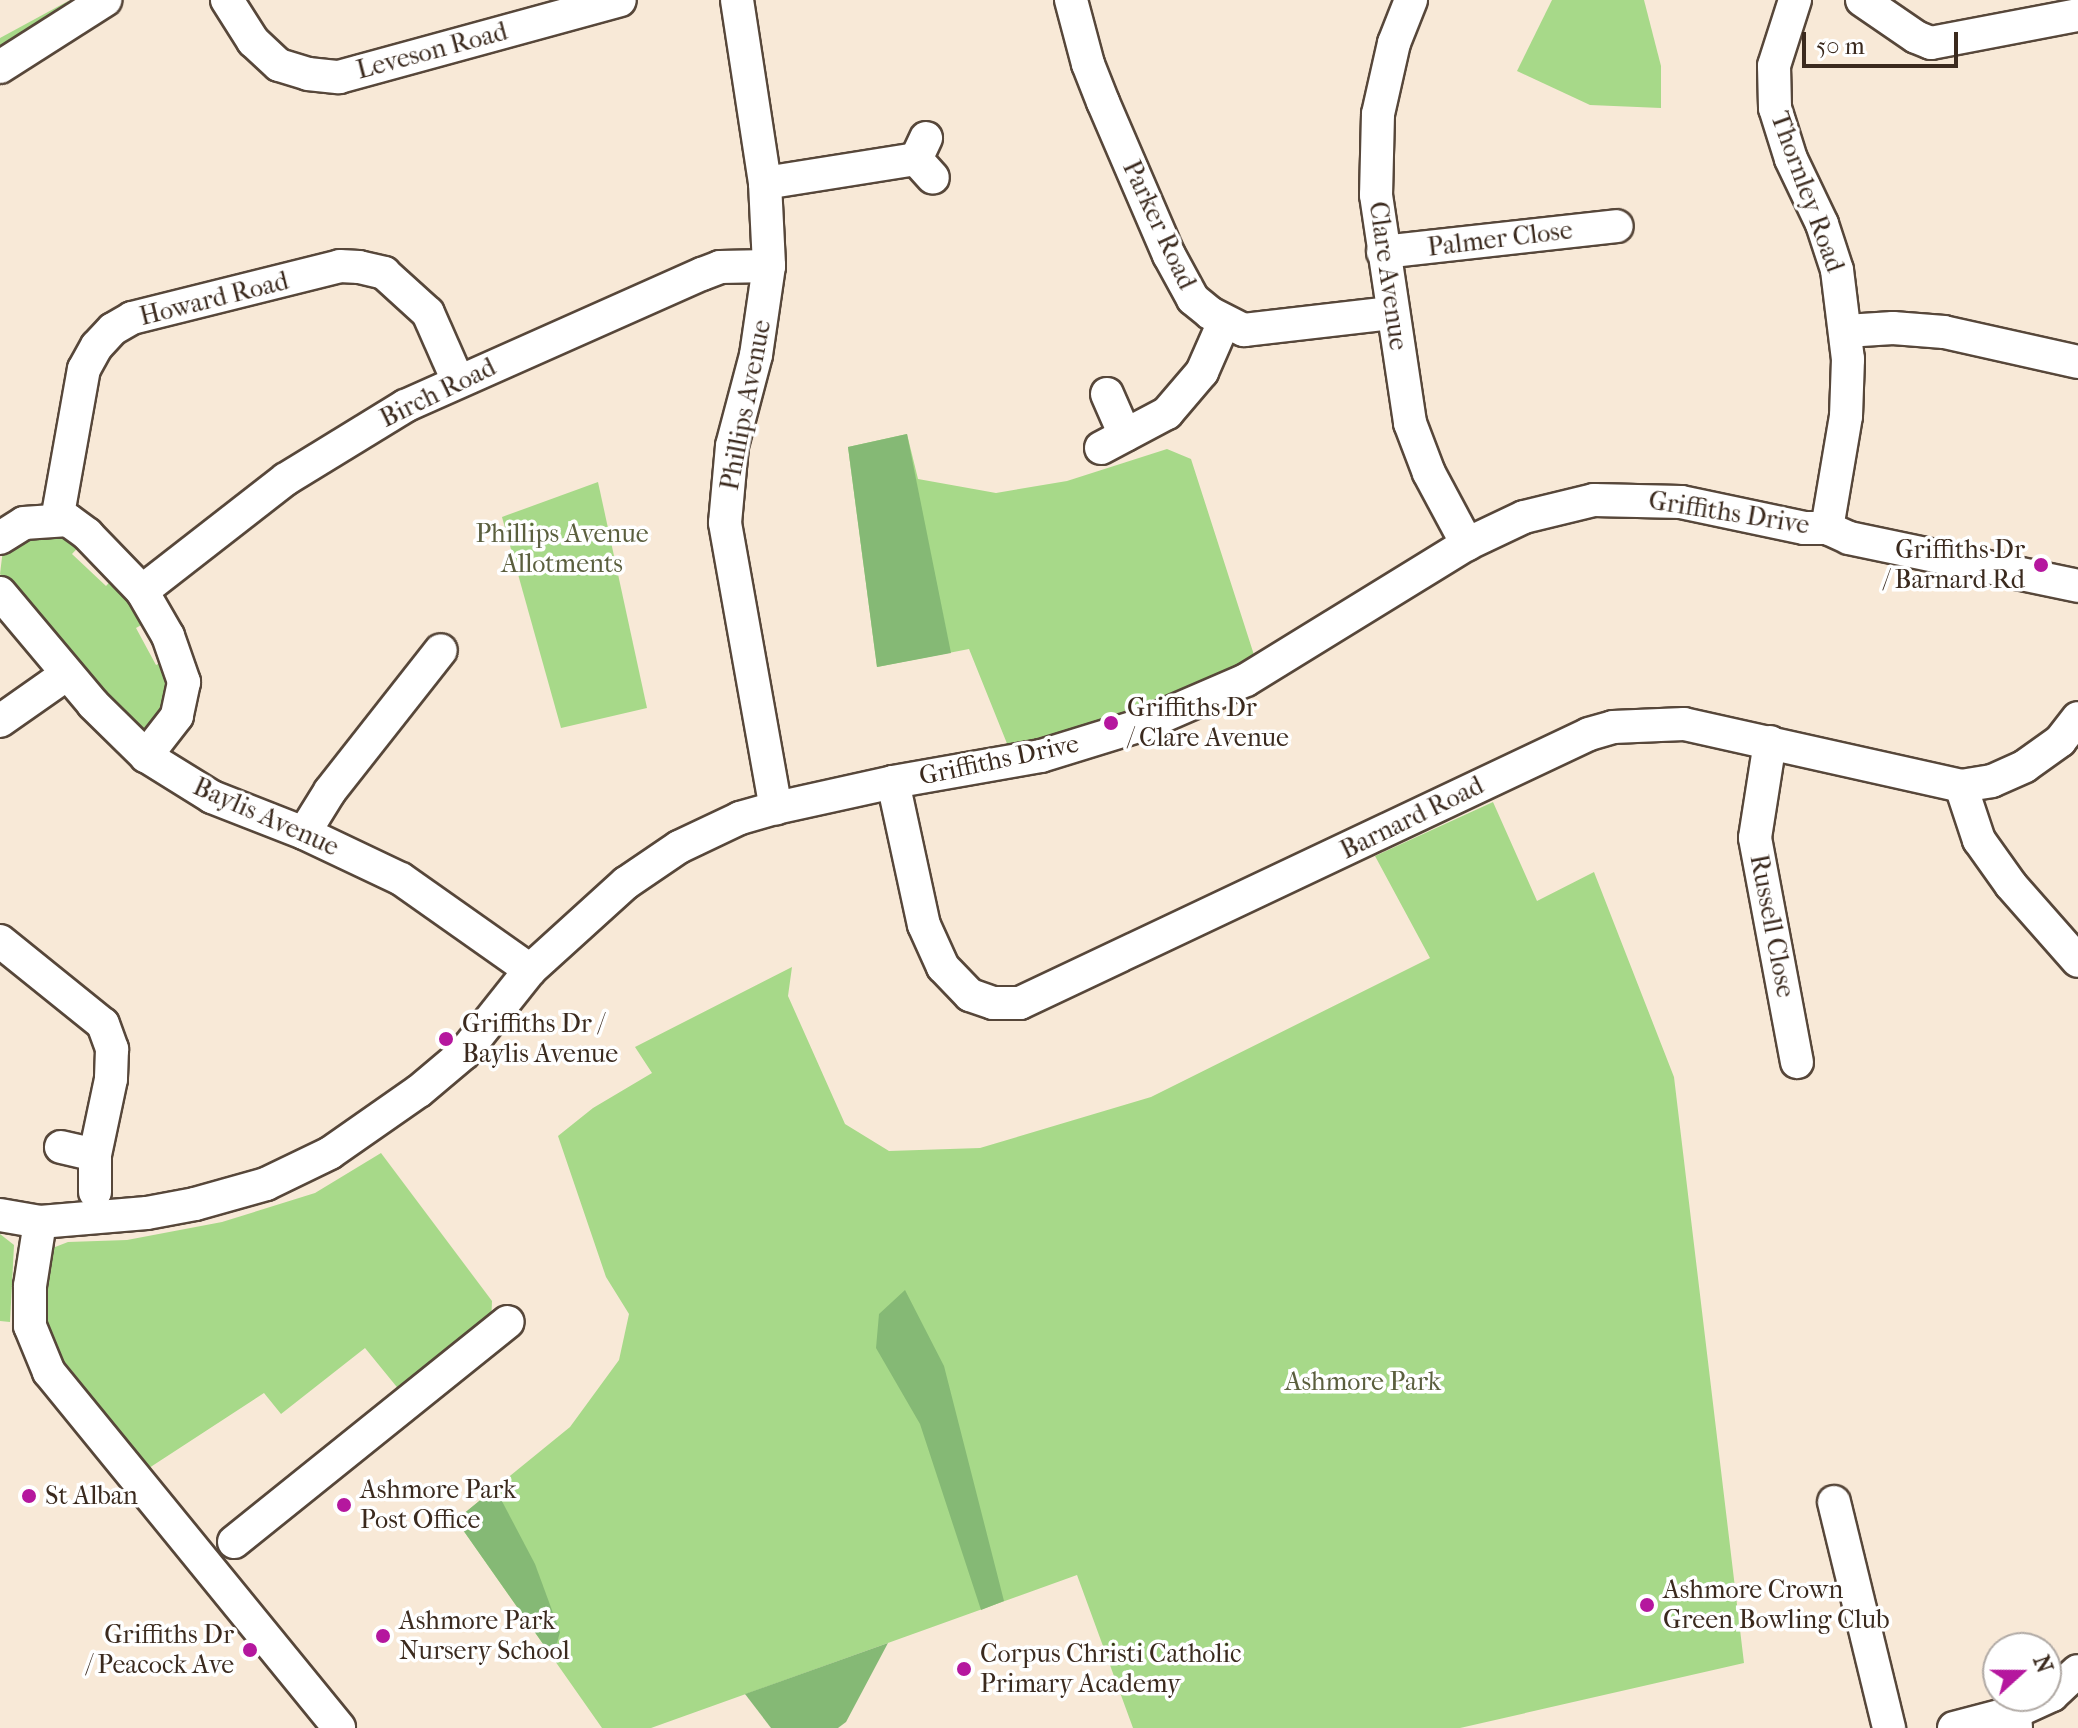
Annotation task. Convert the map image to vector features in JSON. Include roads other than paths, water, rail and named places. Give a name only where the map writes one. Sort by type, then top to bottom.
[{"type":"street","points":[[0,67],[105,0]]},
{"type":"street","name":"Leveson Road","points":[[227,0],[253,41],[279,65],[293,71],[339,77],[620,0]]},
{"type":"street","name":"Phillips Avenue","points":[[737,0],[765,183],[769,266],[756,355],[732,446],[725,523],[776,808]]},
{"type":"street","name":"Parker Road","points":[[1071,0],[1088,64],[1182,282],[1193,299],[1224,322],[1244,330],[1265,330],[1391,313]]},
{"type":"street","name":"Clare Avenue","points":[[1411,0],[1394,43],[1378,114],[1376,195],[1391,313],[1417,443],[1467,544]]},
{"type":"street","name":"Thornley Road","points":[[1795,0],[1774,66],[1775,108],[1791,159],[1830,245],[1843,300],[1846,331],[1846,416],[1827,528]]},
{"type":"street","points":[[1862,0],[1916,37],[1931,43],[2078,15]]},
{"type":"street","points":[[765,183],[925,158]]},
{"type":"street","name":"Palmer Close","points":[[1383,252],[1617,226]]},
{"type":"street","name":"Howard Road","points":[[57,520],[84,369],[97,346],[113,329],[132,318],[340,266],[359,267],[384,273],[428,313],[458,381]]},
{"type":"street","name":"Birch Road","points":[[142,591],[286,479],[370,426],[458,381],[702,274],[720,267],[769,266]]},
{"type":"street","points":[[1107,394],[1113,442],[1167,413],[1202,372],[1224,322]]},
{"type":"street","points":[[1846,331],[1893,328],[1944,332],[2078,362]]},
{"type":"street","name":"Griffiths Drive","points":[[0,1215],[40,1222],[147,1213],[195,1204],[266,1184],[330,1153],[464,1053],[530,970],[626,883],[679,847],[740,818],[776,808],[893,782],[1041,756],[1185,708],[1297,651],[1467,544],[1524,517],[1594,500],[1621,498],[1681,502],[1804,528],[1827,528],[1849,538],[2078,586]]},
{"type":"street","points":[[0,538],[24,523],[68,520],[87,534],[142,591],[168,636],[184,682],[177,716],[146,756]]},
{"type":"street","name":"Baylis Avenue","points":[[0,593],[67,674],[146,756],[212,797],[304,833],[401,879],[530,970]]},
{"type":"street","points":[[304,833],[330,791],[443,648]]},
{"type":"street","points":[[0,721],[67,674]]},
{"type":"street","name":"Barnard Road","points":[[893,782],[924,925],[943,967],[970,995],[993,1003],[1020,1003],[1589,734],[1613,727],[1684,724],[1961,786],[1992,781],[2025,766],[2060,741],[2078,718]]},
{"type":"street","name":"Russell Close","points":[[1770,742],[1755,838],[1797,1062]]},
{"type":"street","points":[[1961,786],[1979,840],[2011,885],[2078,961]]},
{"type":"street","points":[[0,941],[103,1024],[112,1049],[111,1079],[95,1155],[95,1192]]},
{"type":"street","points":[[61,1147],[95,1155]]},
{"type":"street","points":[[40,1222],[30,1286],[30,1326],[49,1372],[326,1723]]},
{"type":"street","points":[[234,1542],[508,1322]]},
{"type":"street","points":[[1834,1502],[1889,1728]]},
{"type":"street","points":[[1954,1728],[2016,1720],[2052,1695],[2078,1671]]},
{"type":"place","name":"Griffiths Dr / Barnard Rd","points":[[2041,565]]},
{"type":"place","name":"Griffiths Dr / Clare Avenue","points":[[1111,723]]},
{"type":"place","name":"Griffiths Dr / Baylis Avenue","points":[[446,1039]]},
{"type":"place","name":"St Alban","points":[[29,1496]]},
{"type":"place","name":"Ashmore Park Post Office","points":[[344,1505]]},
{"type":"place","name":"Ashmore Crown Green Bowling Club","points":[[1647,1605]]},
{"type":"place","name":"Ashmore Park Nursery School","points":[[383,1636]]},
{"type":"place","name":"Griffiths Dr / Peacock Ave","points":[[250,1650]]},
{"type":"place","name":"Corpus Christi Catholic Primary Academy","points":[[964,1669]]},
{"type":"park label","name":"Phillips Avenue Allotments","points":[[562,549]]},
{"type":"park label","name":"Ashmore Park","points":[[1363,1382]]}]
